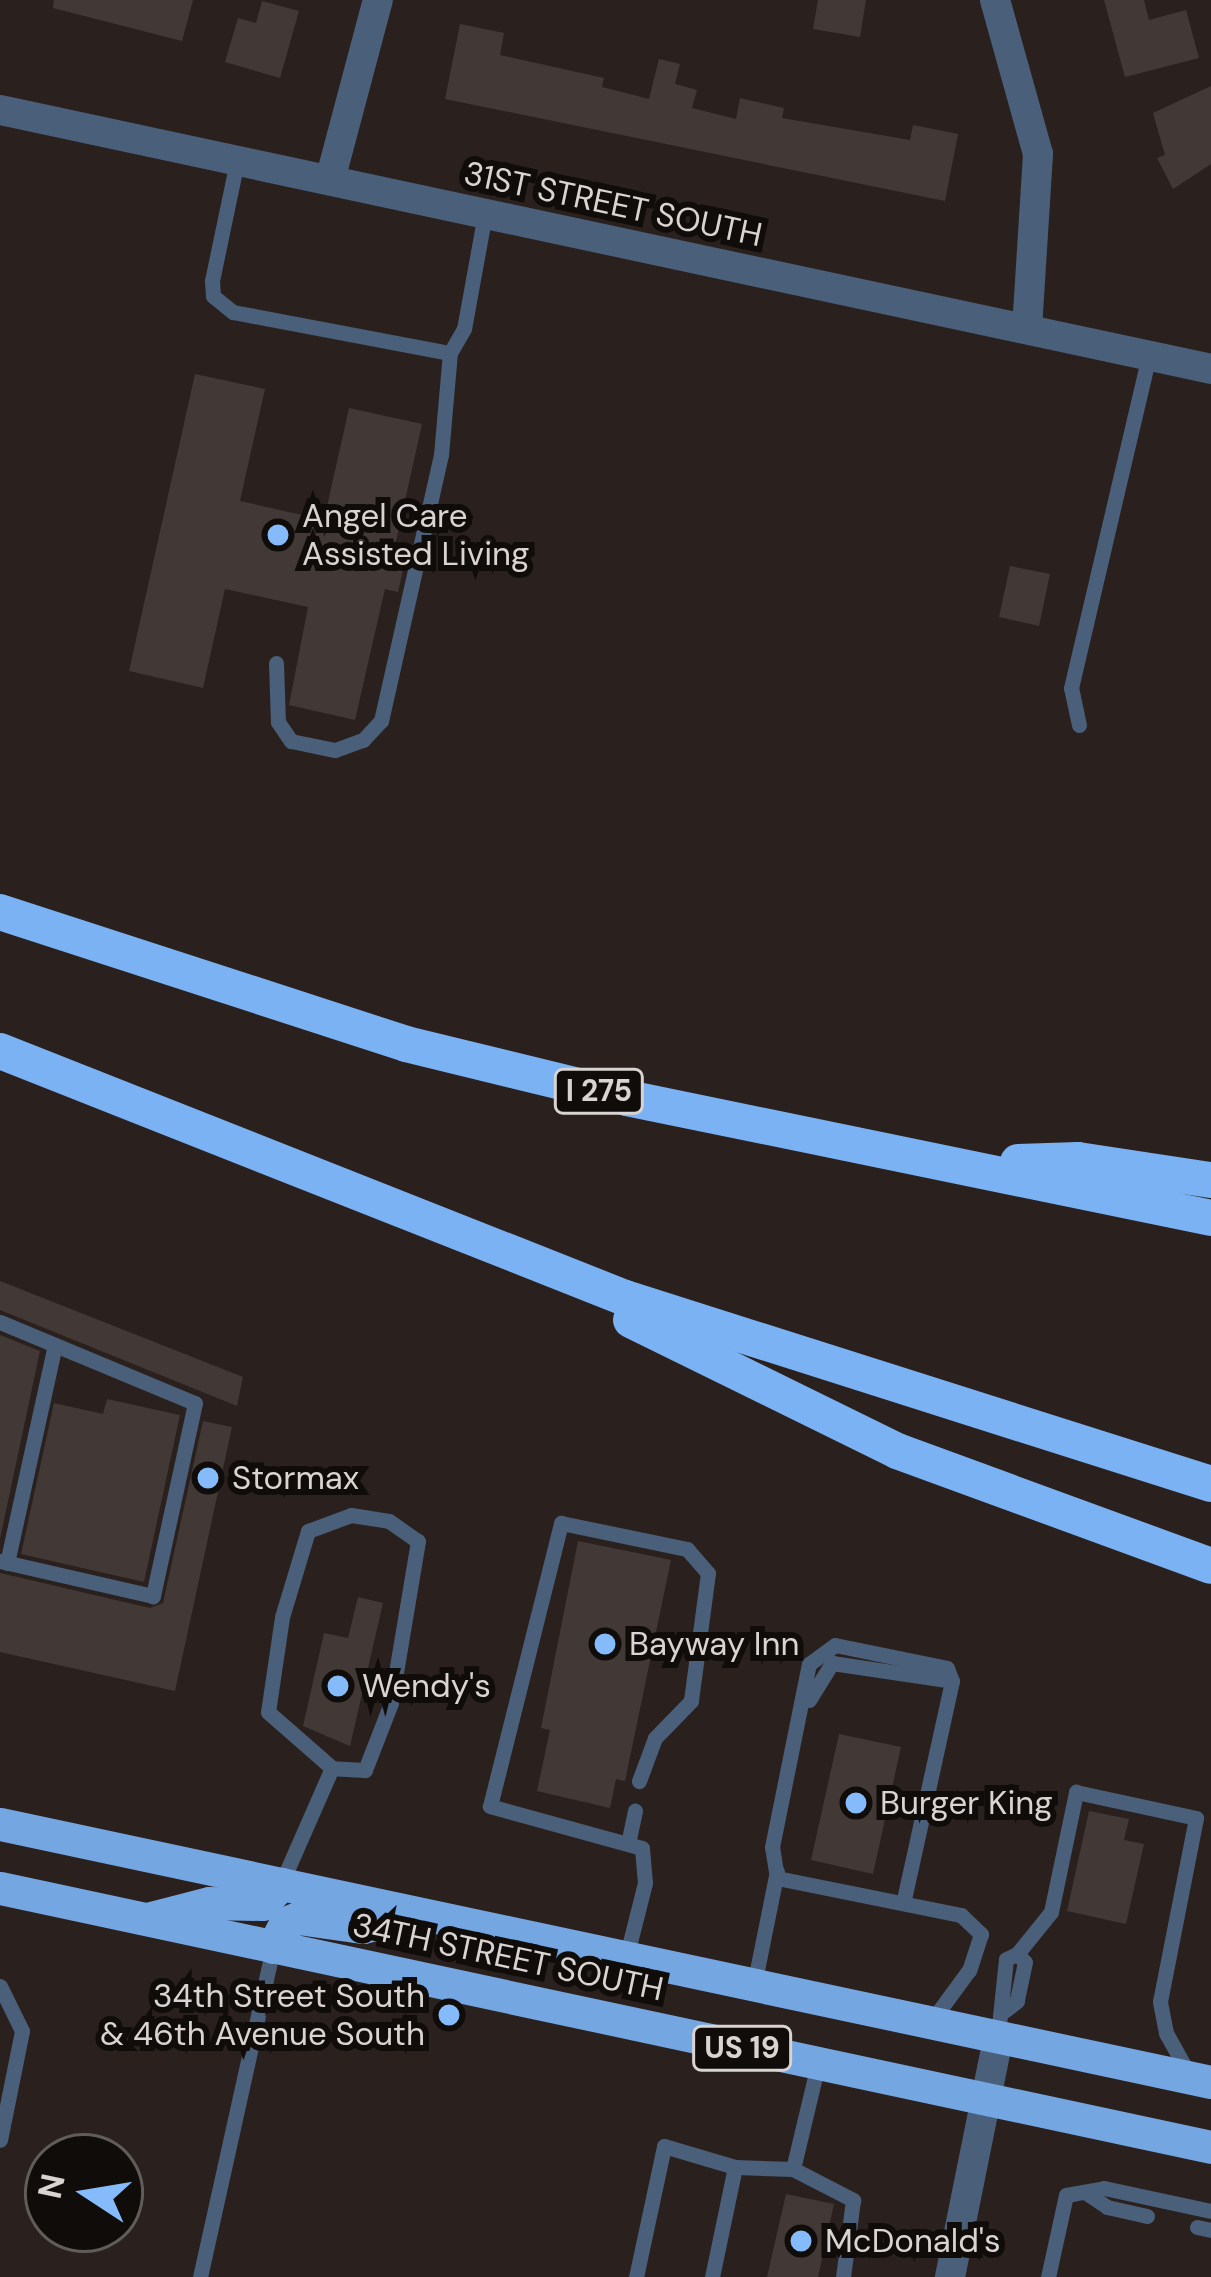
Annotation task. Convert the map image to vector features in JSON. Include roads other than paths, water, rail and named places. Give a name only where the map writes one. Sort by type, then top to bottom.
[{"type":"highway","name":"I 275","points":[[0,912],[406,1044],[627,1098],[970,1164],[1211,1218]]},
{"type":"highway","points":[[0,1052],[451,1231],[814,1361],[1211,1484]]},
{"type":"highway","points":[[970,1164],[1078,1160],[1211,1180]]},
{"type":"highway","points":[[451,1231],[897,1451],[1211,1566]]},
{"type":"highway","name":"34TH STREET SOUTH","points":[[0,1824],[930,2023],[1000,2024],[1202,2080]]},
{"type":"highway","points":[[144,1919],[208,1903],[262,1904],[281,1884]]},
{"type":"highway","name":"34TH STREET SOUTH","points":[[0,1888],[1211,2147]]},
{"type":"highway","points":[[273,1947],[285,1923],[298,1918],[363,1927],[419,1914]]},
{"type":"street","points":[[330,180],[378,0]]},
{"type":"street","points":[[995,0],[1038,154],[1027,328]]},
{"type":"street","name":"31ST STREET SOUTH","points":[[0,110],[1211,369]]},
{"type":"street","points":[[950,2277],[1000,2024]]},
{"type":"lane","points":[[237,161],[212,281],[221,306],[450,353]]},
{"type":"lane","points":[[276,663],[278,722],[291,742],[335,751],[363,740],[380,721],[441,455],[450,353],[464,329],[485,213]]},
{"type":"lane","points":[[1079,725],[1071,688],[1149,355]]},
{"type":"lane","points":[[0,1322],[195,1403],[153,1596],[3,1562],[55,1345]]},
{"type":"lane","points":[[351,1515],[389,1521],[418,1541],[391,1703],[364,1770],[332,1768],[268,1712],[282,1617],[308,1531],[351,1515]]},
{"type":"lane","points":[[626,1958],[645,1882],[642,1848],[629,1839],[490,1806],[561,1522],[687,1549],[708,1573],[691,1701],[655,1738],[640,1781]]},
{"type":"lane","points":[[754,1985],[818,1678],[832,1663],[952,1681],[903,1903]]},
{"type":"lane","points":[[281,1884],[332,1768]]},
{"type":"lane","points":[[1000,2024],[1017,2001],[1025,1962],[1018,1948],[1051,1912],[1076,1792],[1196,1818],[1160,2002],[1166,2033],[1202,2080]]},
{"type":"lane","points":[[629,1839],[635,1811]]},
{"type":"lane","points":[[777,1878],[961,1915],[981,1934],[969,1970],[930,2023]]},
{"type":"lane","points":[[200,2277],[273,1947]]},
{"type":"lane","points":[[0,1986],[22,2031],[0,2140]]},
{"type":"lane","points":[[793,2169],[818,2064]]},
{"type":"lane","points":[[636,2277],[664,2146],[735,2167],[793,2169],[853,2200],[843,2277]]},
{"type":"lane","points":[[712,2277],[735,2167]]},
{"type":"lane","points":[[1048,2277],[1066,2195],[1104,2188],[1211,2211]]},
{"type":"lane","points":[[1085,2192],[1107,2207],[1147,2216]]},
{"type":"place","name":"Angel Care Assisted Living","points":[[278,535]]},
{"type":"place","name":"Stormax","points":[[208,1478]]},
{"type":"place","name":"Bayway Inn","points":[[605,1644]]},
{"type":"place","name":"Wendy's","points":[[338,1686]]},
{"type":"place","name":"Burger King","points":[[856,1803]]},
{"type":"place","name":"34th Street South & 46th Avenue South","points":[[449,2015]]},
{"type":"place","name":"McDonald's","points":[[801,2241]]}]
